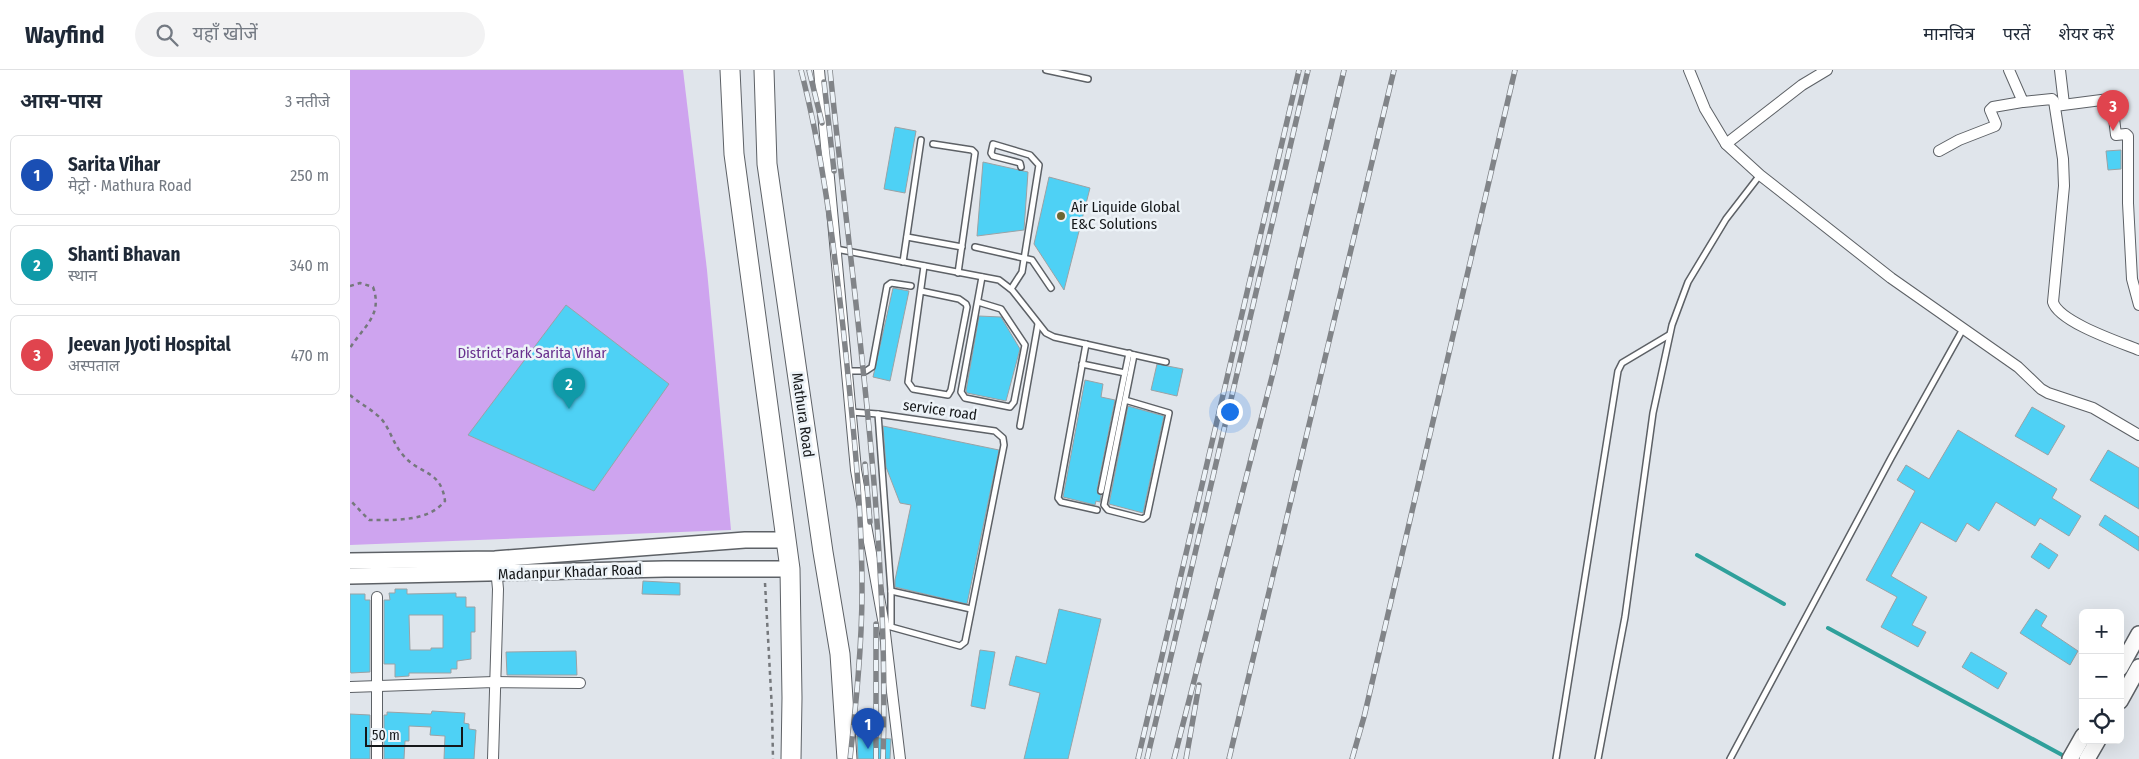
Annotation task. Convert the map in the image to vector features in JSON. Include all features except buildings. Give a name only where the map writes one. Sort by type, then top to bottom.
[{"type":"highway","points":[[730,70],[734,154],[790,569],[791,759]]},
{"type":"highway","name":"Mathura Road","points":[[764,70],[767,164],[823,552],[840,654],[847,759]]},
{"type":"street","points":[[819,70],[856,470],[888,626],[900,759]]},
{"type":"street","points":[[1689,70],[1704,109],[1726,144],[1760,175],[1891,278],[2018,367],[2048,393],[2093,408],[2139,435]]},
{"type":"street","points":[[1726,144],[1802,85],[1827,70]]},
{"type":"street","points":[[2009,70],[2022,102]]},
{"type":"street","points":[[2060,70],[2064,186],[2053,302],[2055,307],[2098,335],[2139,350]]},
{"type":"street","points":[[1939,152],[1959,140],[1995,126],[1996,124],[1990,110],[1992,107],[2052,99],[2060,105],[2111,100],[2115,134],[2126,134],[2128,136],[2128,203],[2132,279],[2139,305]]},
{"type":"street","name":"Madanpur Khadar Road","points":[[350,576],[496,567],[745,540],[787,540]]},
{"type":"street","name":"Madanpur Khadar Road","points":[[350,561],[496,567],[790,569]]},
{"type":"street","points":[[493,759],[498,589],[496,567]]},
{"type":"street","points":[[377,597],[378,759]]},
{"type":"street","points":[[2124,661],[2139,634]]},
{"type":"street","points":[[2121,699],[2139,667]]},
{"type":"street","points":[[350,687],[494,682],[580,683]]},
{"type":"street","points":[[2070,759],[2079,743]]},
{"type":"street","points":[[2087,759],[2096,744]]},
{"type":"lane","points":[[1046,70],[1088,79]]},
{"type":"lane","points":[[903,262],[920,140]]},
{"type":"lane","points":[[933,144],[972,150],[975,153],[958,272]]},
{"type":"lane","points":[[1011,289],[1021,276],[1039,165],[1030,155],[993,144],[991,153],[993,156],[1020,163],[1022,167]]},
{"type":"lane","points":[[1598,759],[1625,617],[1653,413],[1669,335],[1688,282],[1726,219],[1760,175]]},
{"type":"lane","points":[[907,237],[962,247]]},
{"type":"lane","points":[[975,247],[1025,257],[1036,264],[1051,288]]},
{"type":"lane","points":[[836,249],[998,280],[1011,289],[1046,333],[1054,337],[1166,362]]},
{"type":"lane","points":[[921,291],[959,299],[966,304],[967,308],[951,390],[948,395],[913,389],[908,382],[924,266]]},
{"type":"lane","points":[[978,302],[1001,309],[1025,345],[1014,402],[1010,408],[965,398],[961,394],[982,277]]},
{"type":"lane","points":[[847,370],[866,371],[872,367],[887,286],[892,283],[911,286]]},
{"type":"lane","points":[[1020,426],[1038,324]]},
{"type":"lane","points":[[1730,759],[1891,458],[1963,329]]},
{"type":"lane","points":[[1556,759],[1618,371],[1622,363],[1669,335]]},
{"type":"lane","points":[[1086,344],[1058,498],[1061,502],[1097,510]]},
{"type":"lane","points":[[1100,491],[1125,373],[1131,354]]},
{"type":"lane","points":[[1125,400],[1169,413],[1147,516],[1143,519],[1108,510],[1104,505],[1125,400],[1131,354]]},
{"type":"lane","points":[[1082,364],[1125,373]]},
{"type":"lane","points":[[851,412],[878,414],[892,603],[888,626]]},
{"type":"lane","name":"service road","points":[[878,414],[995,431],[1003,438],[1004,445],[965,642],[960,646],[888,626]]},
{"type":"lane","points":[[891,591],[971,609]]},
{"type":"path","points":[[350,286],[360,283],[373,287],[376,303],[376,312],[350,348]]},
{"type":"path","points":[[350,395],[382,420],[402,454],[412,464],[434,476],[439,482],[445,501],[431,513],[392,520],[369,520],[350,500]]},
{"type":"path","points":[[765,582],[773,759]]},
{"type":"green space","name":"District Park Sarita Vihar","points":[[350,70],[683,70],[707,270],[731,530],[350,545]]},
{"type":"waterway","points":[[1697,555],[1784,604]]},
{"type":"waterway","points":[[1828,628],[2064,756]]},
{"type":"railway","points":[[801,70],[809,102],[831,230],[843,327],[858,491],[862,557],[862,611],[850,759]]},
{"type":"railway","points":[[809,70],[822,123]]},
{"type":"railway","points":[[830,70],[859,328],[875,500],[884,672],[883,759]]},
{"type":"railway","points":[[1138,759],[1299,70]]},
{"type":"railway","points":[[1147,759],[1308,70]]},
{"type":"railway","points":[[1174,759],[1274,369],[1344,70]]},
{"type":"railway","points":[[1229,759],[1394,70]]},
{"type":"railway","points":[[1352,759],[1364,717],[1515,70]]},
{"type":"railway","points":[[824,82],[834,171]]},
{"type":"railway","points":[[865,464],[870,522]]},
{"type":"railway","points":[[876,624],[876,759]]},
{"type":"railway","points":[[1186,759],[1199,685]]},
{"type":"place","name":"Jeevan Jyoti Hospital","points":[[2113,131]]},
{"type":"place","name":"Air Liquide Global E&C Solutions","points":[[1061,216]]},
{"type":"place","name":"Shanti Bhavan","points":[[569,409]]},
{"type":"place","name":"Sarita Vihar","points":[[868,749]]}]
